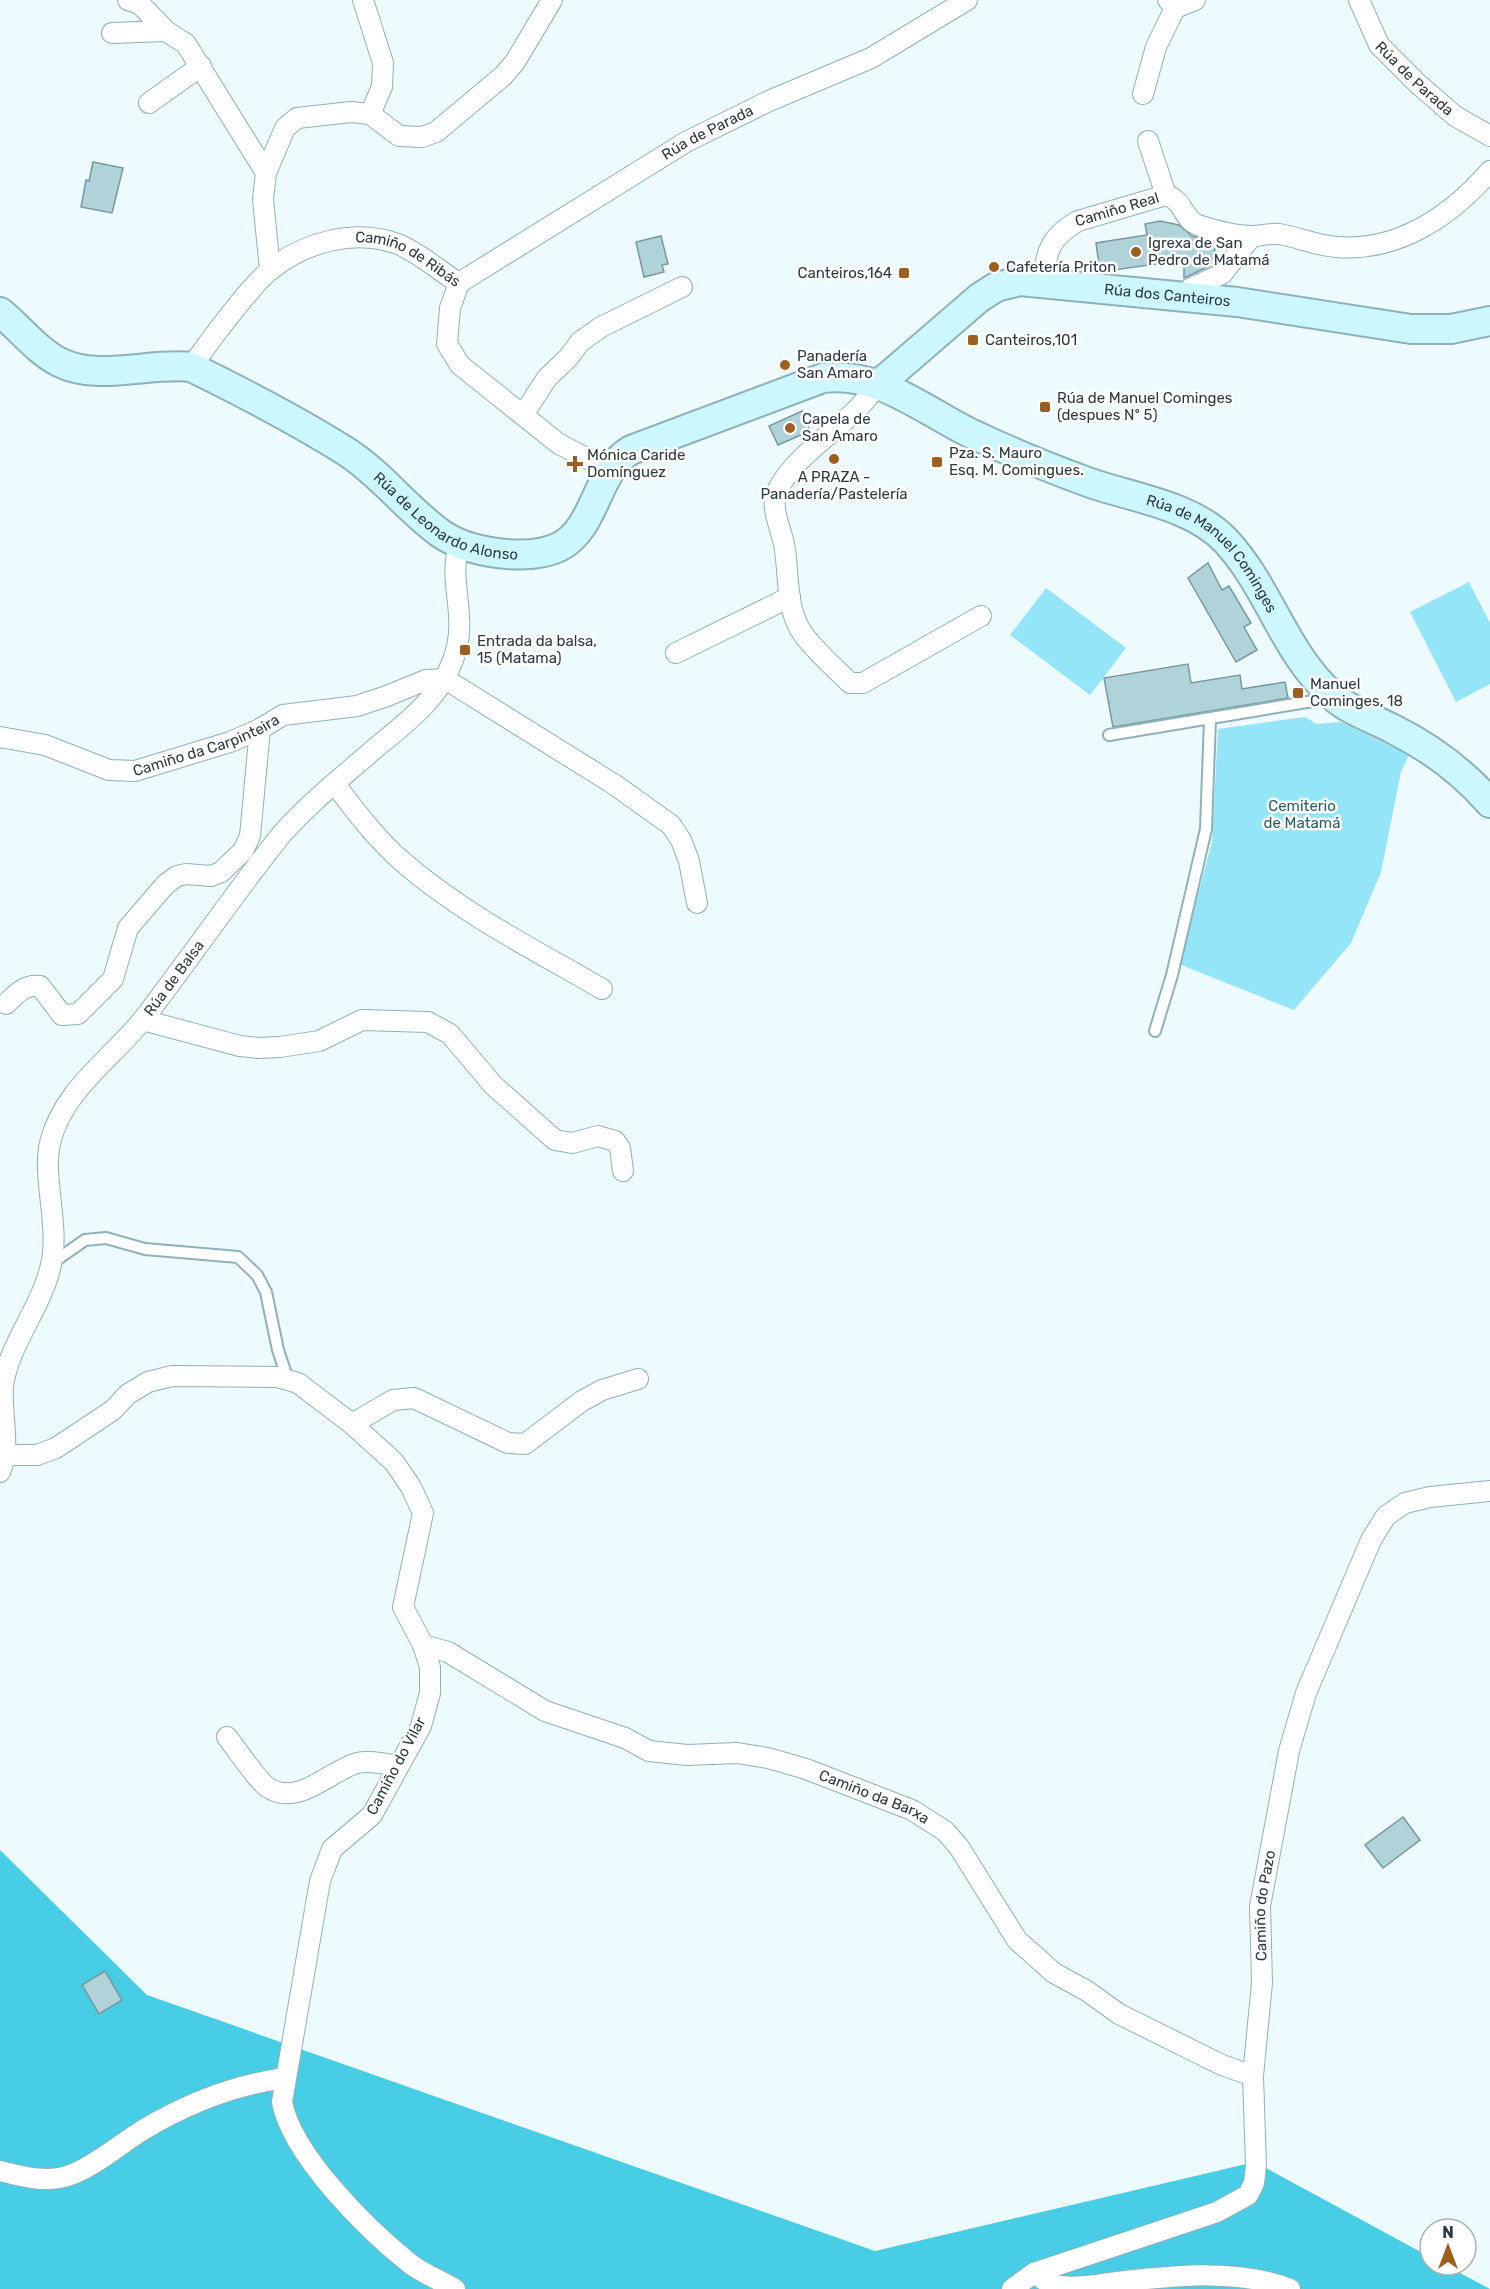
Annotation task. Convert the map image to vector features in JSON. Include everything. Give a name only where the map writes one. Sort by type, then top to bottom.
[{"type":"street","points":[[128,0],[140,4],[166,31],[186,44],[266,173]]},
{"type":"street","points":[[363,0],[383,63],[382,87],[370,114]]},
{"type":"street","points":[[270,270],[263,199],[266,173],[285,128],[297,118],[351,112],[370,114],[399,136],[422,137],[436,132],[502,76],[515,62],[552,0]]},
{"type":"street","name":"Rúa de Parada","points":[[459,283],[686,142],[769,101],[871,58],[967,0]]},
{"type":"street","points":[[1143,93],[1156,46],[1172,4],[1195,0]]},
{"type":"street","name":"Rúa de Parada","points":[[1359,0],[1379,45],[1417,83],[1455,116],[1490,136]]},
{"type":"street","points":[[112,33],[166,31]]},
{"type":"street","points":[[149,103],[201,66]]},
{"type":"street","points":[[1148,141],[1166,195]]},
{"type":"street","name":"Camiño Real","points":[[1043,281],[1047,251],[1066,228],[1078,221],[1166,195],[1179,201],[1190,220],[1196,224],[1252,236],[1281,234],[1334,247],[1364,248],[1390,242],[1426,226],[1452,207],[1490,171]]},
{"type":"street","points":[[1189,298],[1191,288],[1222,274],[1252,236]]},
{"type":"street","name":"Camiño de Ribás","points":[[191,367],[270,270],[298,252],[341,238],[378,238],[399,245],[459,283],[450,308],[447,344],[460,365],[565,447],[610,470]]},
{"type":"street","name":"Rúa dos Canteiros","points":[[877,383],[885,379],[979,297],[1009,282],[1043,281],[1237,302],[1411,329],[1451,329],[1490,321]]},
{"type":"street","points":[[523,415],[547,378],[568,358],[580,342],[601,327],[682,287]]},
{"type":"street","name":"Rúa de Leonardo Alonso","points":[[0,312],[41,350],[71,367],[109,370],[165,366],[191,367],[350,454],[440,533],[460,543],[509,554],[531,554],[568,541],[586,517],[610,470],[624,454],[640,446],[823,378],[844,376],[877,383]]},
{"type":"street","points":[[877,383],[870,396],[813,445],[773,499],[785,550],[790,597],[802,633],[850,684],[863,684],[981,616]]},
{"type":"street","name":"Rúa de Manuel Cominges","points":[[877,383],[968,431],[1028,458],[1086,482],[1169,508],[1209,526],[1226,541],[1308,671],[1335,698],[1423,746],[1488,799]]},
{"type":"street","name":"Rúa de Balsa","points":[[2,1464],[3,1388],[7,1368],[46,1287],[52,1263],[54,1206],[48,1160],[55,1129],[81,1085],[143,1020],[251,874],[300,814],[415,716],[445,679],[460,639],[461,615],[455,566],[460,543]]},
{"type":"street","points":[[676,653],[790,597]]},
{"type":"street","points":[[445,679],[615,785],[671,825],[681,840],[689,861],[697,903]]},
{"type":"street","name":"Camiño da Carpinteira","points":[[0,737],[45,745],[121,772],[135,771],[230,742],[260,729],[283,715],[365,704],[426,680],[445,679]]},
{"type":"street","points":[[211,876],[221,872],[243,851],[250,836],[260,729]]},
{"type":"street","points":[[335,784],[385,844],[423,878],[504,932],[602,989]]},
{"type":"street","points":[[6,1004],[16,994],[33,985],[40,986],[62,1015],[78,1014],[113,979],[128,928],[166,884],[177,876],[186,874],[223,879],[245,871],[251,874]]},
{"type":"street","points":[[143,1020],[229,1044],[258,1048],[319,1041],[362,1020],[428,1022],[450,1034],[493,1085],[555,1140],[572,1143],[598,1136],[615,1141],[620,1148],[623,1171]]},
{"type":"street","points":[[0,1349],[19,1343]]},
{"type":"street","name":"Camiño do Vilar","points":[[2,1464],[56,1448],[113,1410],[128,1394],[148,1382],[164,1378],[277,1377],[298,1383],[352,1424],[394,1462],[411,1487],[423,1513],[403,1607],[423,1645],[430,1667],[430,1693],[421,1726],[372,1815],[332,1849],[320,1881],[282,2102],[285,2118],[294,2137],[335,2191],[409,2263],[455,2289]]},
{"type":"street","points":[[352,1424],[393,1400],[414,1398],[508,1443],[525,1444],[582,1401],[602,1390],[638,1379]]},
{"type":"street","name":"Camiño do Pazo","points":[[1034,2273],[1074,2262],[1217,2212],[1248,2195],[1254,2183],[1256,2166],[1253,2076],[1262,1983],[1260,1906],[1289,1751],[1309,1684],[1371,1540],[1386,1516],[1406,1503],[1430,1497],[1490,1491]]},
{"type":"street","name":"Camiño da Barxa","points":[[423,1645],[448,1652],[545,1711],[625,1738],[649,1751],[687,1755],[737,1753],[768,1758],[806,1769],[912,1810],[945,1831],[959,1847],[1017,1940],[1054,1973],[1087,1991],[1119,2014],[1222,2065],[1253,2076]]},
{"type":"street","points":[[227,1737],[268,1787],[286,1792],[300,1791],[315,1786],[358,1762],[398,1766]]},
{"type":"street","points":[[0,2170],[44,2179],[71,2175],[182,2108],[216,2093],[255,2082],[285,2078]]},
{"type":"street","points":[[1012,2289],[1034,2273],[1052,2285],[1068,2288],[1146,2279],[1234,2276],[1275,2283],[1290,2289]]},
{"type":"lane","points":[[1109,735],[1335,698]]},
{"type":"lane","points":[[1155,1031],[1172,975],[1206,829],[1210,719]]},
{"type":"lane","points":[[52,1263],[85,1240],[106,1238],[146,1249],[238,1257],[257,1275],[266,1292],[278,1350],[288,1380]]},
{"type":"green space","points":[[1469,582],[1490,623],[1490,684],[1456,702],[1410,612]]},
{"type":"green space","points":[[1046,588],[1126,648],[1090,695],[1010,635]]},
{"type":"green space","name":"Cemiterio de Matamá","points":[[1305,717],[1317,724],[1341,722],[1409,755],[1401,772],[1381,872],[1351,943],[1294,1010],[1179,964],[1212,842],[1218,729]]},
{"type":"shaded area","points":[[0,1850],[147,1995],[875,2251],[1255,2162],[1418,2250],[1418,2277],[1468,2277],[1490,2289],[0,2289]]},
{"type":"building","points":[[93,162],[123,168],[112,213],[81,207],[86,180],[89,181]]},
{"type":"building","name":"Igrexa de San Pedro de Matamá","points":[[1160,221],[1179,225],[1192,236],[1217,243],[1210,266],[1184,278],[1184,260],[1100,272],[1096,243],[1147,235],[1145,224]]},
{"type":"building","points":[[661,236],[668,264],[662,265],[664,272],[644,277],[636,242]]},
{"type":"building","name":"Capela de San Amaro","points":[[802,411],[810,431],[778,445],[769,426]]},
{"type":"building","points":[[1208,563],[1222,590],[1229,586],[1251,623],[1244,627],[1257,650],[1236,662],[1188,578]]},
{"type":"building","points":[[1188,664],[1191,683],[1240,675],[1242,689],[1285,682],[1288,698],[1113,727],[1104,678]]},
{"type":"building","points":[[1403,1817],[1420,1840],[1383,1868],[1365,1845]]},
{"type":"building","points":[[105,1971],[122,2000],[99,2014],[82,1985]]},
{"type":"place","name":"Igrexa de San Pedro de Matamá","points":[[1136,252]]},
{"type":"place","name":"Cafetería Priton","points":[[994,267]]},
{"type":"place","name":"Canteiros,164","points":[[904,273]]},
{"type":"place","name":"Canteiros,101","points":[[973,340]]},
{"type":"place","name":"Panadería San Amaro","points":[[785,365]]},
{"type":"place","name":"Rúa de Manuel Cominges (despues Nº 5)","points":[[1045,407]]},
{"type":"place","name":"Capela de San Amaro","points":[[790,428]]},
{"type":"place","name":"A PRAZA - Panadería/Pastelería","points":[[834,459]]},
{"type":"place","name":"Pza. S. Mauro Esq. M. Comingues.","points":[[937,462]]},
{"type":"place","name":"Mónica Caride Domínguez","points":[[575,464]]},
{"type":"place","name":"Entrada da balsa, 15 (Matama)","points":[[465,650]]},
{"type":"place","name":"Manuel Cominges, 18","points":[[1298,693]]}]
